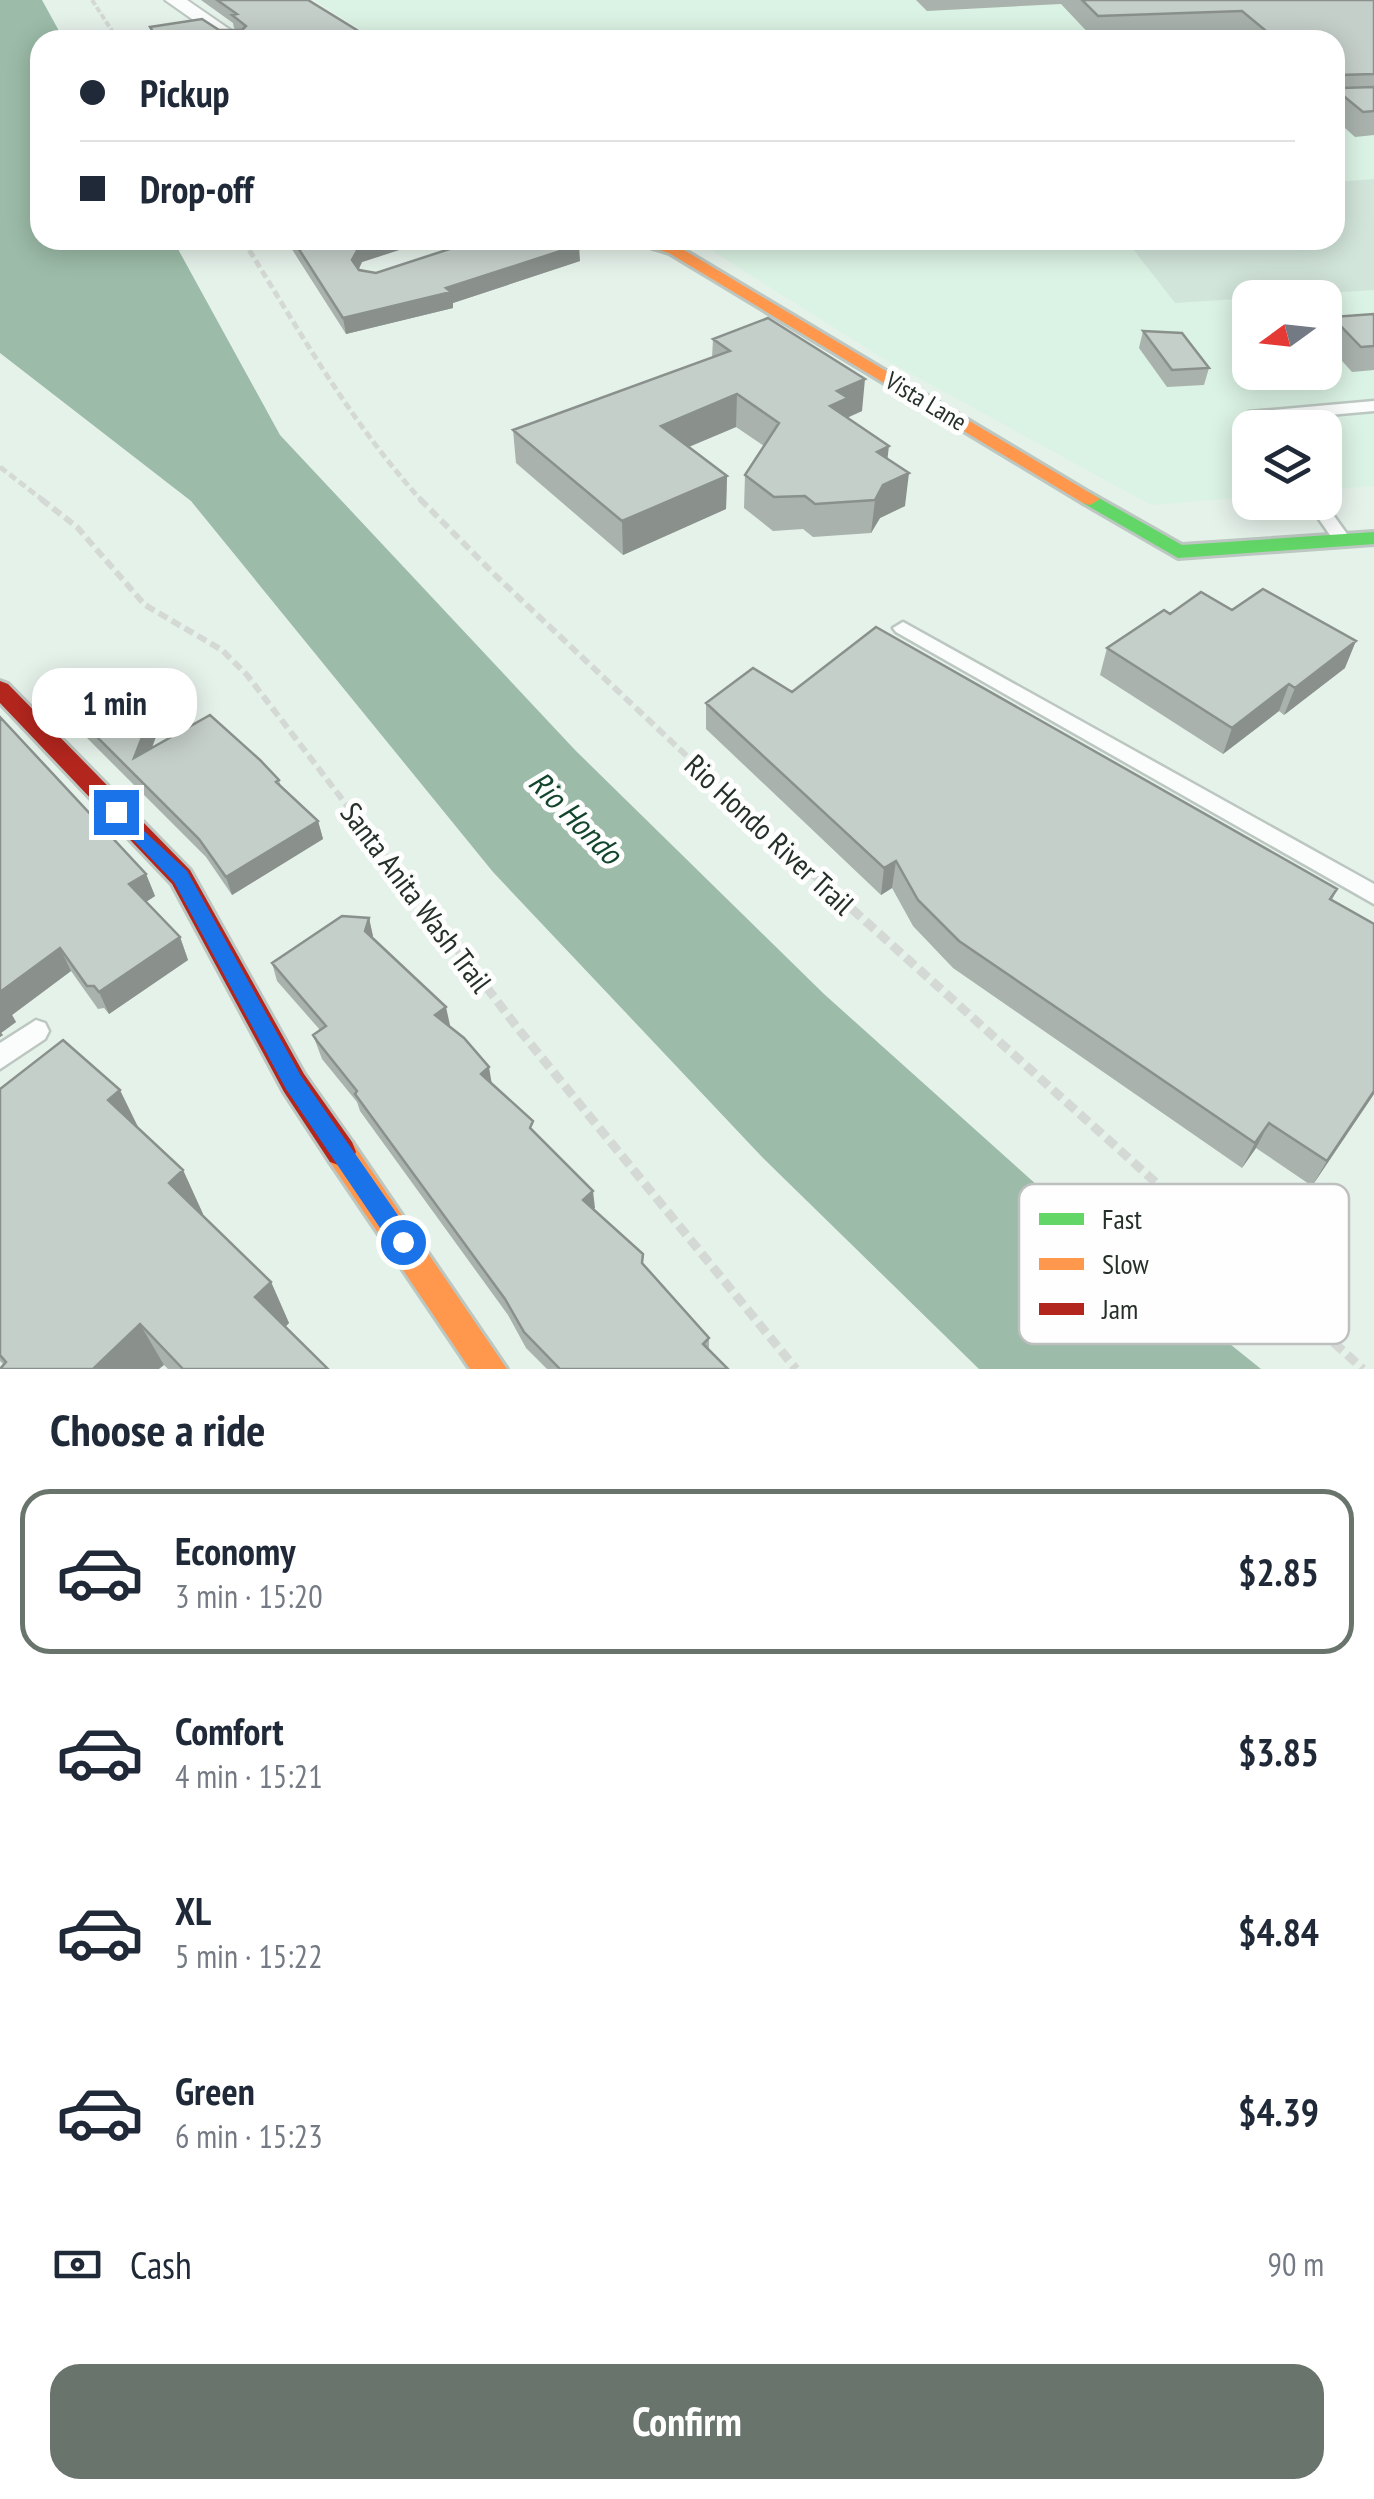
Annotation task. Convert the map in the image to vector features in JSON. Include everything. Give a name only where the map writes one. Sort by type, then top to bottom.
[{"type":"street","points":[[174,0],[220,30]]},
{"type":"street","name":"Vista Lane","points":[[681,250],[1178,552],[1343,541]]},
{"type":"street","points":[[1343,541],[1374,538]]},
{"type":"street","points":[[0,690],[181,876],[294,1083],[490,1369]]},
{"type":"lane","points":[[1329,410],[1374,406]]},
{"type":"lane","points":[[1328,520],[1343,541]]},
{"type":"lane","points":[[902,628],[1374,895]]},
{"type":"lane","points":[[0,1058],[36,1030]]},
{"type":"path","points":[[92,0],[112,30]]},
{"type":"path","name":"Rio Hondo River Trail","points":[[249,250],[358,424],[457,536],[728,796],[1156,1184]]},
{"type":"path","name":"Santa Anita Wash Trail","points":[[0,467],[77,527],[146,605],[222,650],[247,675],[520,1031],[796,1369]]},
{"type":"path","name":"Rio Hondo River Trail","points":[[1336,1344],[1364,1369]]},
{"type":"shaded area","points":[[314,0],[1374,0],[1374,486],[1342,489],[1342,410],[1232,410],[1232,498],[1151,505],[884,359],[711,250],[1345,250],[1345,30],[361,30]]},
{"type":"shaded area","points":[[1374,179],[1374,290],[1342,292],[1342,280],[1232,280],[1232,299],[1175,303],[1134,250],[1345,250],[1345,181]]},
{"type":"water","name":"Rio Hondo","points":[[0,0],[42,0],[58,30],[30,30],[30,250],[178,250],[280,435],[576,751],[824,994],[1036,1184],[1019,1184],[1019,1344],[1230,1344],[1261,1369],[979,1369],[763,1158],[493,872],[191,501],[0,353]]},
{"type":"building","points":[[217,0],[308,0],[357,30],[242,30],[246,26],[232,15],[237,14]]},
{"type":"building","points":[[1082,0],[1374,0],[1374,74],[1345,75],[1345,30],[1265,30],[1242,11],[1098,16]]},
{"type":"building","points":[[202,19],[219,30],[150,27]]},
{"type":"building","points":[[1374,87],[1374,111],[1363,112],[1345,97],[1345,88]]},
{"type":"building","points":[[299,250],[357,250],[352,260],[359,270],[376,273],[446,250],[564,250],[446,288],[451,292],[343,318]]},
{"type":"building","points":[[1374,314],[1374,346],[1361,347],[1342,327],[1342,316]]},
{"type":"building","points":[[768,318],[865,379],[837,391],[848,398],[830,406],[889,446],[877,452],[909,473],[883,485],[875,500],[815,504],[805,496],[774,497],[745,475],[779,423],[737,394],[661,426],[727,476],[622,521],[513,430],[730,351],[713,339]]},
{"type":"building","points":[[1143,331],[1182,333],[1209,368],[1172,370]]},
{"type":"building","points":[[1263,589],[1356,641],[1295,688],[1289,684],[1232,728],[1107,648],[1164,610],[1170,614],[1201,592],[1232,610]]},
{"type":"building","points":[[876,627],[1337,889],[1330,899],[1374,924],[1374,1091],[1327,1161],[1269,1123],[1255,1143],[959,941],[918,900],[896,861],[884,868],[706,703],[753,668],[792,692]]},
{"type":"building","points":[[167,673],[134,758],[210,715],[318,821],[226,877],[199,839],[80,720]]},
{"type":"building","points":[[0,717],[146,874],[129,884],[180,937],[99,992],[94,986],[87,986],[60,948],[0,992]]},
{"type":"building","points":[[342,916],[369,918],[365,931],[446,1007],[435,1015],[464,1038],[489,1067],[481,1074],[533,1121],[530,1128],[593,1191],[583,1200],[643,1254],[642,1263],[709,1338],[703,1344],[728,1369],[560,1369],[524,1332],[505,1299],[313,1035],[326,1026],[272,963]]},
{"type":"building","points":[[63,1040],[120,1090],[108,1100],[183,1170],[169,1183],[271,1282],[255,1297],[328,1369],[183,1369],[140,1324],[93,1369],[0,1369],[6,1362],[0,1355],[0,1089]]},
{"type":"traffic: fast","points":[[1090,499],[1178,552],[1374,538]]},
{"type":"traffic: slow","points":[[674,250],[1090,499]]},
{"type":"traffic: slow","points":[[341,1152],[490,1369]]},
{"type":"traffic: jam","points":[[0,689],[181,877],[294,1083],[341,1152]]},
{"type":"route","points":[[116,812],[181,876],[294,1083],[403,1242]]}]
